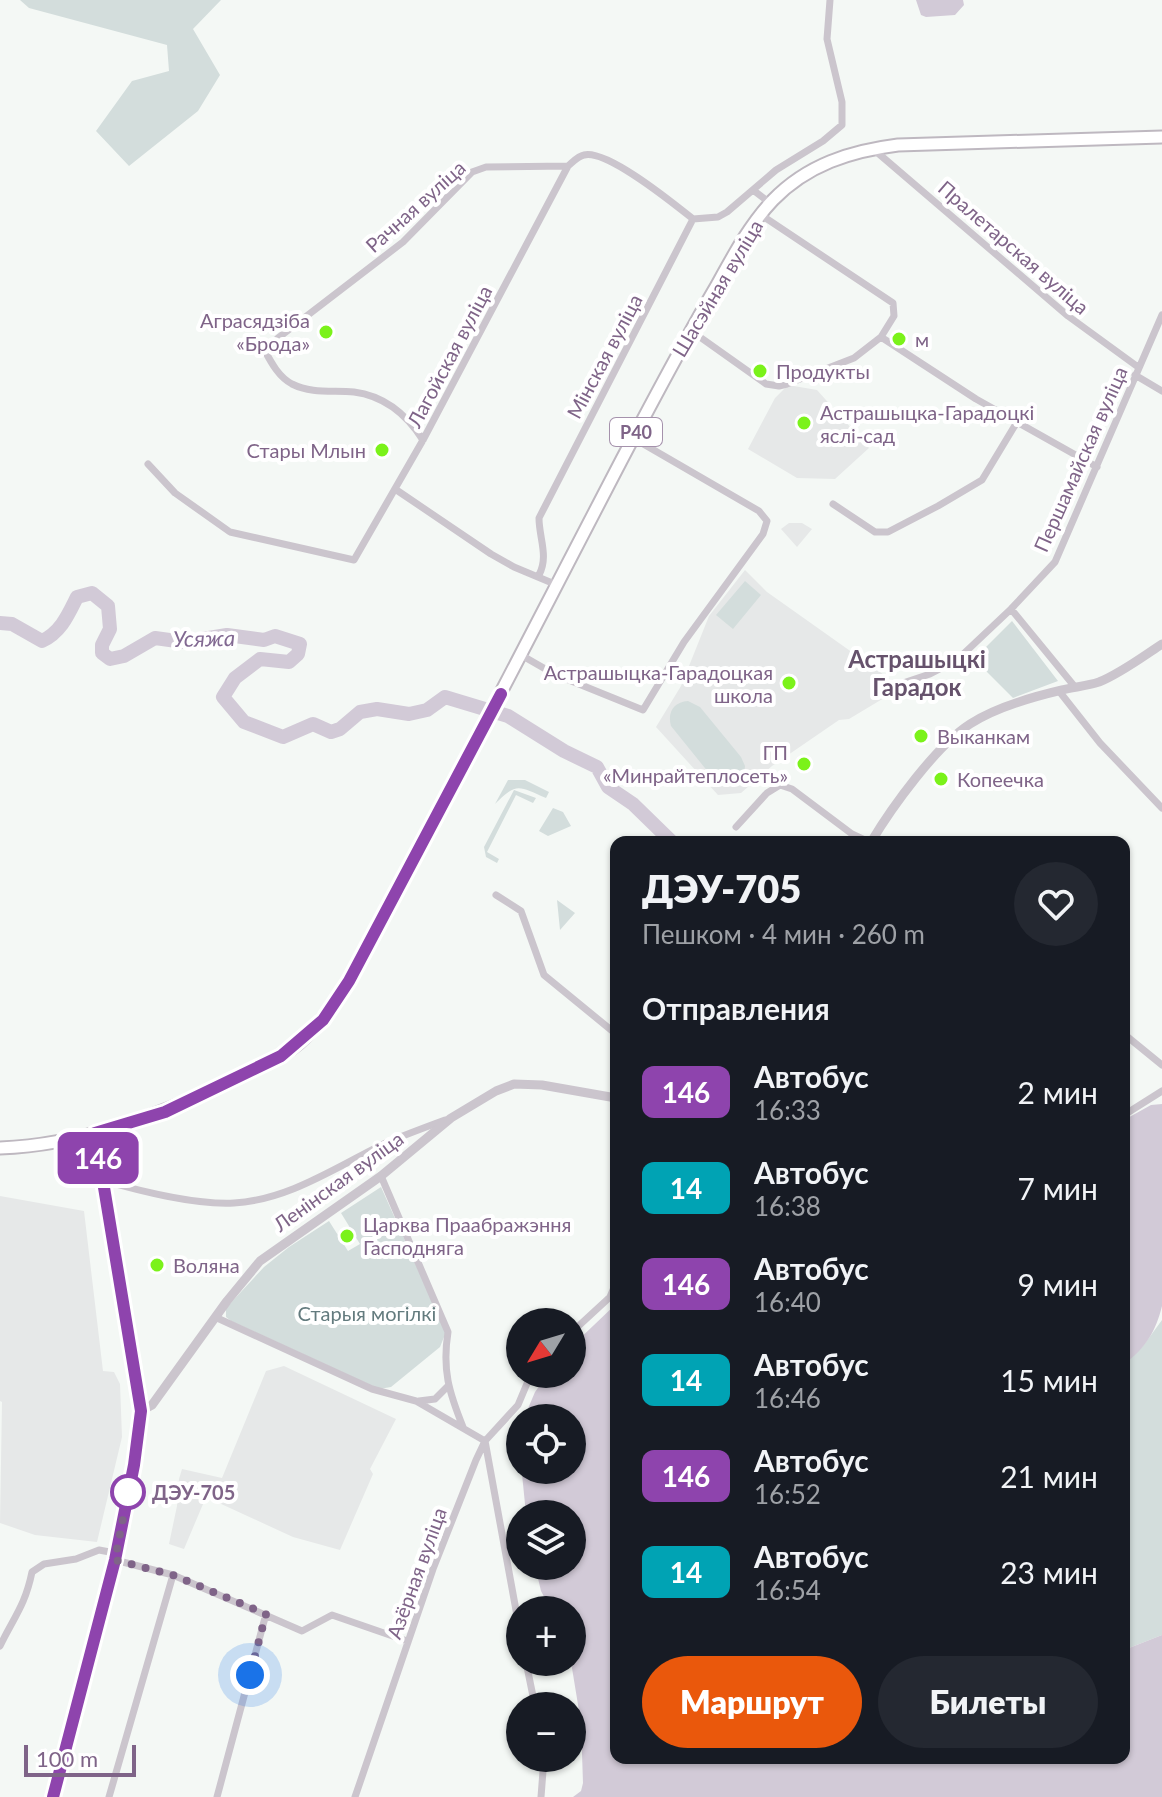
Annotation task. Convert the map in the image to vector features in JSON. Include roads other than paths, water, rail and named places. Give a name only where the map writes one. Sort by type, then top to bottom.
[{"type":"main road","name":"Шасэйная вуліца","points":[[95,1133],[165,1112],[257,1068],[299,1043],[323,1020],[349,981],[482,731],[690,330],[761,215],[785,188],[809,171],[836,158],[872,148],[1162,137]]},
{"type":"main road","name":"Р40","points":[[0,1148],[32,1147],[95,1133]]},
{"type":"street","points":[[693,219],[718,217],[776,170],[823,141],[842,125],[842,102],[827,39],[830,0]]},
{"type":"street","name":"Пралетарская вуліца","points":[[872,148],[1068,316],[1162,391]]},
{"type":"street","name":"Рачная вуліца","points":[[423,440],[406,415],[386,403],[355,392],[316,391],[291,384],[276,371],[265,351],[403,242],[472,172],[486,167],[568,166],[580,155],[588,154],[640,178],[693,219]]},
{"type":"street","name":"Лагойская вуліца","points":[[148,464],[193,508],[230,532],[354,560],[423,440],[568,166]]},
{"type":"street","points":[[753,190],[770,203]]},
{"type":"street","points":[[690,330],[772,386],[787,384],[854,358],[881,337],[894,316],[893,303],[761,215]]},
{"type":"street","name":"Мінская вуліца","points":[[539,575],[544,556],[539,518],[693,219]]},
{"type":"street","name":"Першамайская вуліца","points":[[897,685],[930,674],[957,660],[1055,562],[1162,315]]},
{"type":"street","points":[[881,337],[936,374],[1097,467]]},
{"type":"street","points":[[833,504],[875,532],[888,532],[982,480],[1017,422]]},
{"type":"street","points":[[521,655],[554,674],[643,710],[684,642],[766,527],[765,516],[759,511],[633,438]]},
{"type":"street","points":[[395,489],[491,554],[557,585]]},
{"type":"street","points":[[1011,609],[1075,687]]},
{"type":"street","points":[[874,836],[916,780],[957,734],[990,714],[1059,691],[1097,683],[1162,644]]},
{"type":"street","points":[[1059,691],[1100,743],[1162,808]]},
{"type":"street","points":[[736,827],[767,793],[780,785],[792,789],[856,836]]},
{"type":"street","points":[[496,895],[521,911],[544,975],[610,1029]]},
{"type":"street","points":[[1130,1039],[1162,1065]]},
{"type":"street","name":"Ленінская вуліца","points":[[141,1411],[152,1405],[215,1317],[260,1261],[381,1176],[451,1118],[514,1084],[542,1085],[610,1097]]},
{"type":"street","points":[[1130,1111],[1162,1091]]},
{"type":"street","points":[[101,1180],[194,1200],[234,1203],[299,1187],[390,1141],[451,1118]]},
{"type":"street","points":[[53,1797],[115,1556],[134,1465],[141,1411],[95,1133]]},
{"type":"street","points":[[381,1176],[448,1332],[445,1346],[447,1387],[463,1427]]},
{"type":"street","points":[[586,1319],[610,1297]]},
{"type":"street","points":[[215,1317],[372,1389],[416,1401],[485,1441],[514,1596]]},
{"type":"street","points":[[416,1401],[435,1399],[447,1387]]},
{"type":"street","name":"Азёрная вуліца","points":[[355,1797],[447,1532],[485,1441],[518,1405],[525,1388]]},
{"type":"street","points":[[0,1646],[18,1618],[32,1572],[44,1564],[76,1559],[99,1550],[173,1575],[302,1631],[332,1615],[407,1641]]},
{"type":"street","points":[[109,1797],[173,1575]]},
{"type":"street","points":[[217,1797],[266,1614]]},
{"type":"street","points":[[541,1797],[543,1772]]},
{"type":"waterway","name":"Усяжа","points":[[0,623],[12,624],[42,641],[59,628],[77,597],[92,593],[108,606],[110,629],[102,645],[102,653],[110,659],[124,656],[155,638],[184,642],[227,635],[264,640],[275,636],[300,644],[298,654],[289,662],[260,659],[235,678],[223,697],[244,722],[283,737],[313,724],[331,732],[340,729],[360,712],[377,709],[409,714],[427,710],[445,697],[508,716],[564,751],[597,767],[608,787],[633,804],[666,836]]},
{"type":"place","name":"Аграсядзіба «Брода»","points":[[326,332]]},
{"type":"place","name":"м","points":[[899,339]]},
{"type":"place","name":"Продукты","points":[[760,371]]},
{"type":"place","name":"Астрашыцка-Гарадоцкі яслі-сад","points":[[804,423]]},
{"type":"place","name":"Стары Млын","points":[[382,450]]},
{"type":"place","name":"Астрашыцка-Гарадоцкая школа","points":[[789,683]]},
{"type":"place","name":"Выканкам","points":[[921,736]]},
{"type":"place","name":"ГП «Минрайтеплосеть»","points":[[804,764]]},
{"type":"place","name":"Копеечка","points":[[941,779]]},
{"type":"place","name":"Царква Праабражэння Гасподняга","points":[[347,1236]]},
{"type":"place","name":"Воляна","points":[[157,1265]]},
{"type":"place","name":"ДЭУ-705","points":[[128,1492]]},
{"type":"district","name":"Астрашыцкі Гарадок","points":[[917,672]]},
{"type":"park label","name":"Старыя могілкі","points":[[367,1313]]}]
